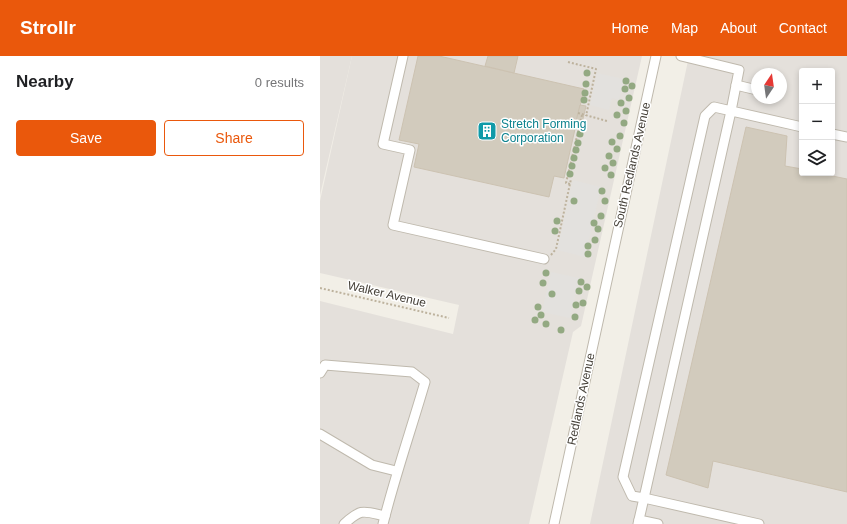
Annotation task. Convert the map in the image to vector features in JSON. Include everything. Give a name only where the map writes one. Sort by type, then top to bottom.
[{"type":"street","points":[[403,56],[383,144],[410,150],[393,225],[548,256]]},
{"type":"street","name":"South Redlands Avenue","points":[[608,273],[656,56]]},
{"type":"street","points":[[658,524],[639,522],[739,70],[681,56]]},
{"type":"street","points":[[736,85],[751,89]]},
{"type":"street","points":[[759,524],[632,496],[624,477],[705,116],[714,107],[799,126]]},
{"type":"street","points":[[835,135],[847,137]]},
{"type":"street","name":"Redlands Avenue","points":[[554,524],[608,273]]},
{"type":"street","points":[[320,373],[325,365],[412,372],[425,382],[408,442],[396,471],[384,520],[365,511],[357,512],[344,524]]},
{"type":"street","points":[[320,434],[372,465],[396,471]]},
{"type":"path","points":[[568,62],[596,69],[586,116]]},
{"type":"path","points":[[578,113],[607,121]]},
{"type":"path","points":[[570,184],[566,183],[582,115]]},
{"type":"path","points":[[548,256],[556,250],[571,179]]},
{"type":"path","name":"Walker Avenue","points":[[320,288],[449,318]]},
{"type":"shaded area","points":[[320,56],[352,56],[320,195]]},
{"type":"shaded area","points":[[352,56],[642,56],[581,326],[573,332],[529,524],[320,524],[320,301],[453,334],[459,305],[320,273],[320,201]]},
{"type":"shaded area","points":[[689,56],[847,56],[847,524],[590,524]]},
{"type":"shaded area","points":[[597,73],[624,79],[619,100],[612,98],[609,110],[590,105]]},
{"type":"shaded area","points":[[573,180],[601,187],[585,257],[557,250]]},
{"type":"shaded area","points":[[551,272],[579,278],[570,318],[542,312]]},
{"type":"building","name":"Stretch Forming Corporation","points":[[418,56],[439,56],[584,89],[564,178],[554,176],[549,197],[414,167],[419,144],[399,140]]},
{"type":"building","points":[[488,56],[518,56],[514,73],[485,66]]},
{"type":"building","points":[[580,105],[586,106],[582,123],[576,121]]},
{"type":"building","points":[[746,127],[787,136],[785,166],[799,168],[799,176],[832,176],[847,179],[847,492],[713,461],[708,488],[666,475]]},
{"type":"place","name":"Stretch Forming Corporation","points":[[487,131]]}]
